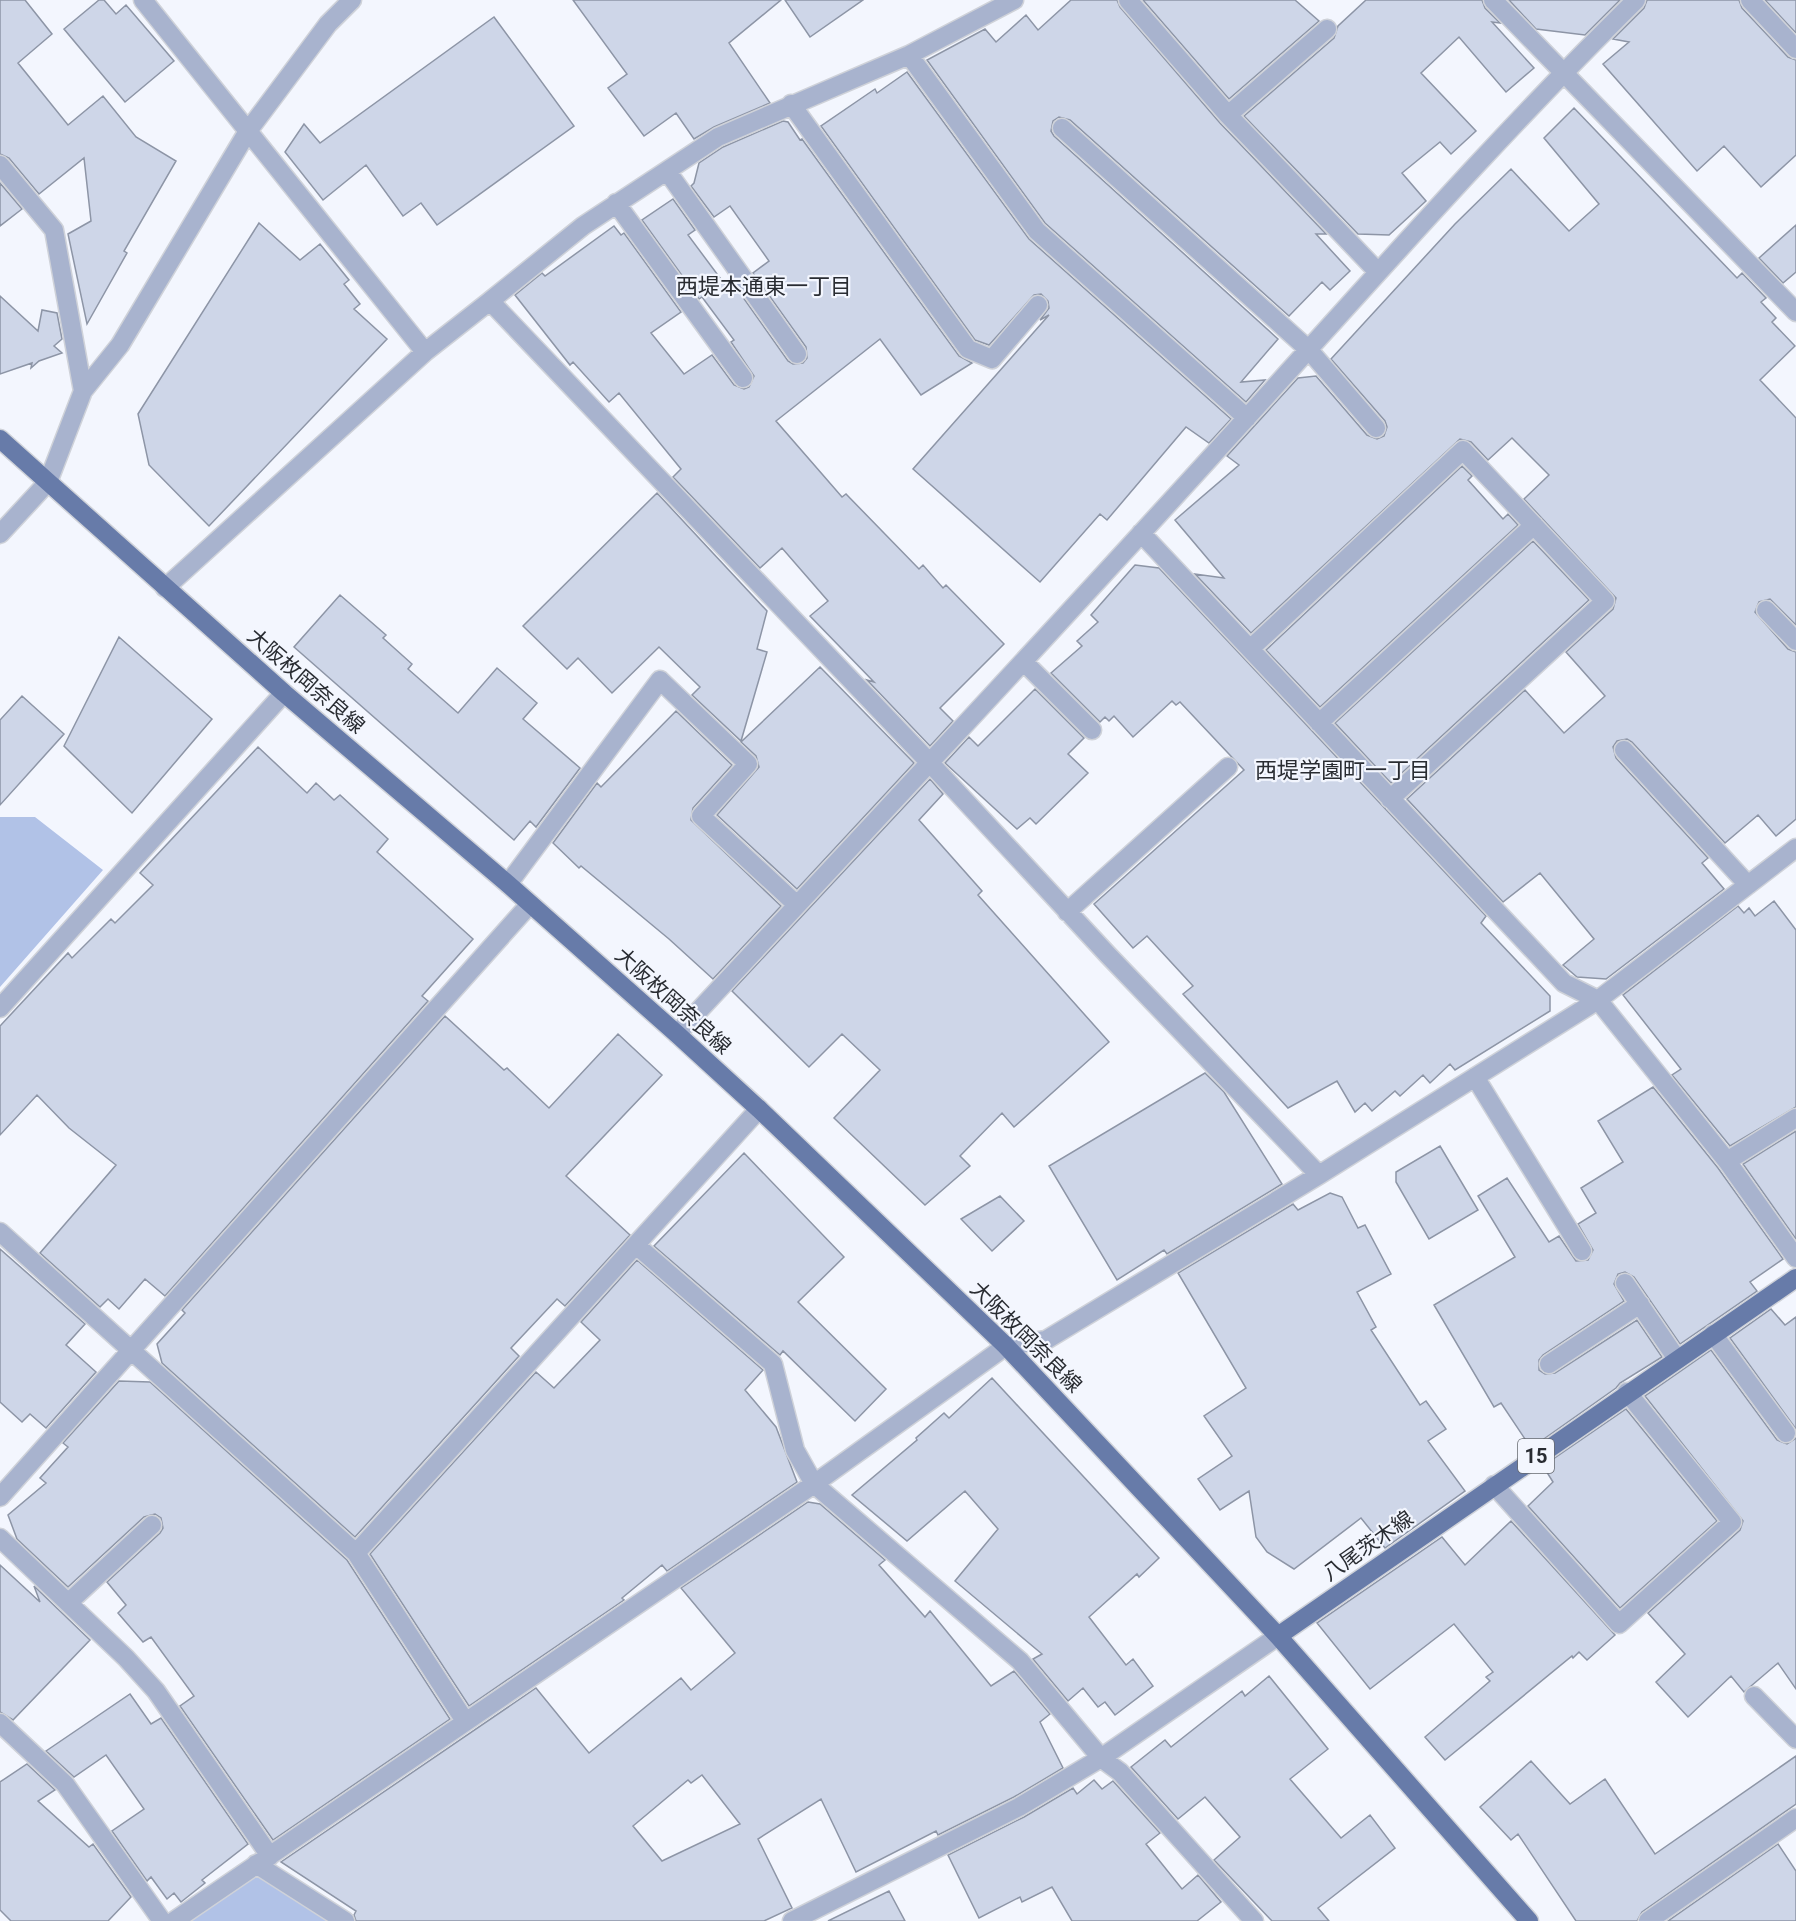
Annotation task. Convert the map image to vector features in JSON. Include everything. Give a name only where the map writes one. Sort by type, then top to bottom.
[{"type":"main road","name":"大阪枚岡奈良線","points":[[0,439],[284,693],[508,884],[759,1109],[1006,1346],[1278,1636]]},
{"type":"main road","name":"八尾茨木線","points":[[1278,1636],[1627,1392],[1796,1278]]},
{"type":"main road","points":[[1278,1636],[1529,1921]]},
{"type":"street","points":[[143,0],[425,352]]},
{"type":"street","points":[[0,534],[48,482],[83,391],[120,345],[248,131],[328,24],[352,0]]},
{"type":"street","points":[[165,588],[425,352],[583,226],[616,203],[718,137],[909,55],[1014,0]]},
{"type":"street","points":[[1128,0],[1228,115],[1377,271]]},
{"type":"street","points":[[1493,0],[1796,312]]},
{"type":"street","points":[[677,1034],[1024,662],[1309,350],[1377,271],[1562,73],[1636,0]]},
{"type":"street","points":[[1750,0],[1796,49]]},
{"type":"street","points":[[1228,115],[1327,29]]},
{"type":"street","points":[[909,55],[1037,231],[1246,418]]},
{"type":"street","points":[[791,104],[968,349],[992,359],[1038,305]]},
{"type":"street","points":[[1062,128],[1309,350],[1376,428]]},
{"type":"street","points":[[0,165],[54,230],[83,391]]},
{"type":"street","points":[[667,171],[797,354]]},
{"type":"street","points":[[616,203],[743,378]]},
{"type":"street","points":[[490,301],[930,763],[1067,912],[1319,1175]]},
{"type":"street","points":[[1250,649],[1463,450],[1605,601],[1390,799]]},
{"type":"street","points":[[1319,723],[1534,525]]},
{"type":"street","points":[[1142,533],[1564,983],[1598,1000],[1727,1161],[1796,1258]]},
{"type":"street","points":[[1766,610],[1796,641]]},
{"type":"street","points":[[1024,662],[1092,730]]},
{"type":"street","points":[[508,884],[660,680],[748,764],[701,816],[797,905]]},
{"type":"street","points":[[0,1008],[284,693]]},
{"type":"street","points":[[1624,750],[1748,885]]},
{"type":"street","points":[[1067,912],[1228,767]]},
{"type":"street","points":[[174,1921],[814,1484],[1006,1346],[1046,1340],[1319,1175],[1598,1000],[1796,848]]},
{"type":"street","points":[[0,1497],[530,904]]},
{"type":"street","points":[[1475,1077],[1582,1251]]},
{"type":"street","points":[[356,1553],[759,1109]]},
{"type":"street","points":[[1727,1161],[1796,1118]]},
{"type":"street","points":[[0,1232],[356,1553],[465,1721]]},
{"type":"street","points":[[636,1245],[773,1364],[795,1450],[814,1484],[1020,1661],[1101,1758],[1120,1772],[1254,1921]]},
{"type":"street","points":[[1625,1283],[1677,1359]]},
{"type":"street","points":[[1549,1364],[1640,1304]]},
{"type":"street","points":[[1713,1334],[1786,1432]]},
{"type":"street","points":[[1494,1485],[1619,1624],[1732,1522],[1627,1392]]},
{"type":"street","points":[[68,1603],[152,1525]]},
{"type":"street","points":[[0,1538],[126,1658],[156,1691],[263,1860],[345,1921]]},
{"type":"street","points":[[792,1921],[1018,1807],[1101,1758],[1278,1636]]},
{"type":"street","points":[[1754,1696],[1796,1739]]},
{"type":"street","points":[[0,1724],[65,1784],[162,1921]]},
{"type":"street","points":[[1648,1921],[1796,1818]]},
{"type":"shaded area","points":[[0,817],[35,817],[103,870],[0,987]]},
{"type":"shaded area","points":[[259,1874],[328,1921],[189,1921]]},
{"type":"building","points":[[0,0],[25,0],[52,34],[18,63],[68,125],[103,96],[136,137],[176,161],[124,251],[127,253],[87,324],[68,234],[91,221],[84,158],[39,194],[9,158],[0,154]]},
{"type":"building","points":[[99,0],[104,0],[116,14],[126,5],[174,61],[125,102],[64,29]]},
{"type":"building","points":[[573,0],[781,0],[729,43],[770,103],[714,127],[694,139],[676,113],[644,136],[608,88],[627,74]]},
{"type":"building","points":[[785,0],[863,0],[810,37]]},
{"type":"building","points":[[1071,0],[1117,0],[1120,7],[1220,123],[1326,234],[1316,234],[1350,271],[1330,290],[1322,282],[1289,316],[1070,120],[1059,117],[1053,121],[1051,131],[1054,136],[1278,339],[1241,382],[1265,380],[1246,402],[1045,223],[927,60],[985,29],[996,42],[1026,15],[1038,30]]},
{"type":"building","points":[[1143,0],[1295,0],[1319,21],[1229,99]]},
{"type":"building","points":[[1366,0],[1482,0],[1485,8],[1500,23],[1492,22],[1534,68],[1506,92],[1459,37],[1421,73],[1476,131],[1451,154],[1440,142],[1402,173],[1426,201],[1389,235],[1358,234],[1244,116],[1334,38],[1338,26]]},
{"type":"building","points":[[1509,0],[1620,0],[1585,35],[1536,29]]},
{"type":"building","points":[[1647,0],[1739,0],[1742,8],[1788,57],[1796,60],[1796,155],[1761,187],[1724,146],[1697,171],[1603,64],[1629,42],[1613,39],[1644,8]]},
{"type":"building","points":[[1765,0],[1796,0],[1796,33]]},
{"type":"building","points":[[494,17],[574,126],[437,225],[421,203],[403,216],[366,165],[323,200],[285,152],[304,124],[320,143]]},
{"type":"building","points":[[907,72],[1029,239],[1231,419],[1209,443],[1186,427],[1107,520],[1100,514],[1040,582],[913,469],[1049,315],[1040,320],[1049,308],[1048,301],[1041,294],[1034,295],[989,345],[975,340],[821,126],[875,89],[877,93]]},
{"type":"building","points":[[1574,108],[1737,278],[1742,273],[1766,298],[1761,302],[1776,318],[1772,322],[1795,346],[1760,380],[1796,418],[1796,625],[1770,599],[1759,602],[1755,612],[1788,649],[1796,652],[1796,819],[1776,836],[1758,815],[1725,843],[1632,742],[1627,739],[1617,741],[1613,747],[1616,758],[1708,858],[1702,863],[1724,889],[1606,979],[1577,977],[1563,965],[1594,939],[1540,873],[1503,902],[1407,799],[1525,690],[1564,733],[1605,696],[1566,652],[1613,609],[1616,598],[1524,499],[1549,475],[1512,438],[1488,460],[1471,442],[1460,439],[1251,633],[1195,574],[1224,578],[1175,520],[1239,465],[1227,456],[1298,378],[1316,376],[1367,435],[1377,439],[1384,436],[1387,427],[1385,421],[1331,359],[1455,224],[1511,169],[1569,231],[1599,204],[1544,138]]},
{"type":"building","points":[[783,121],[788,122],[800,140],[802,139],[959,356],[972,363],[921,395],[880,339],[776,421],[842,497],[846,494],[919,569],[923,565],[943,588],[946,585],[1004,644],[940,708],[953,721],[930,746],[867,680],[874,682],[810,616],[828,601],[782,548],[760,568],[673,477],[681,469],[619,393],[609,402],[573,362],[570,365],[515,295],[542,273],[545,276],[614,226],[621,235],[624,233],[681,312],[651,333],[684,374],[712,355],[734,385],[744,389],[749,387],[754,376],[731,342],[734,340],[702,297],[699,299],[642,220],[673,199],[695,230],[688,235],[729,290],[735,286],[788,361],[793,364],[803,363],[807,358],[806,347],[753,273],[769,261],[730,206],[714,217],[691,186],[694,183],[699,163],[723,147]]},
{"type":"building","points":[[0,183],[22,209],[0,226]]},
{"type":"building","points":[[259,223],[300,260],[320,244],[349,280],[344,284],[360,304],[354,309],[387,339],[209,526],[149,465],[138,414]]},
{"type":"building","points":[[1796,225],[1796,272],[1783,283],[1759,258]]},
{"type":"building","points":[[0,296],[38,331],[42,310],[57,313],[62,339],[54,346],[62,353],[39,361],[31,368],[32,363],[0,374]]},
{"type":"building","points":[[1462,466],[1472,476],[1468,480],[1503,519],[1508,514],[1518,525],[1320,707],[1266,650]]},
{"type":"building","points":[[657,493],[767,611],[757,649],[767,652],[741,741],[692,695],[700,687],[659,647],[612,693],[578,658],[567,669],[523,626]]},
{"type":"building","points":[[1533,541],[1589,600],[1391,783],[1335,723]]},
{"type":"building","points":[[1135,565],[1159,568],[1486,916],[1481,923],[1550,996],[1550,1011],[1455,1070],[1450,1064],[1430,1083],[1423,1075],[1400,1096],[1395,1091],[1372,1111],[1365,1103],[1355,1112],[1337,1081],[1288,1108],[1183,994],[1193,986],[1147,936],[1133,948],[1094,904],[1244,770],[1180,702],[1176,705],[1172,701],[1133,737],[1114,716],[1109,721],[1105,717],[1100,722],[1051,673],[1082,646],[1077,641],[1098,622],[1091,615]]},
{"type":"building","points":[[340,595],[386,635],[383,638],[412,664],[408,669],[458,713],[497,668],[537,703],[523,719],[580,768],[536,827],[530,821],[514,840],[294,647]]},
{"type":"building","points":[[119,637],[212,719],[132,813],[64,746]]},
{"type":"building","points":[[820,667],[914,763],[797,889],[717,815],[759,767],[756,756],[741,742]]},
{"type":"building","points":[[1035,689],[1084,738],[1068,754],[1088,773],[1036,824],[1030,818],[1017,829],[945,763],[969,737],[978,746]]},
{"type":"building","points":[[22,696],[64,734],[0,805],[0,720]]},
{"type":"building","points":[[676,711],[732,765],[693,808],[691,820],[781,906],[713,979],[581,866],[579,868],[553,843],[597,783],[601,787]]},
{"type":"building","points":[[258,747],[307,793],[316,783],[334,800],[340,795],[388,839],[377,852],[473,939],[422,996],[428,1001],[165,1296],[145,1279],[119,1309],[108,1299],[100,1307],[40,1253],[116,1165],[69,1128],[37,1095],[0,1135],[0,1026],[68,953],[72,958],[111,919],[115,923],[153,885],[140,873]]},
{"type":"building","points":[[930,779],[943,794],[919,820],[982,891],[978,895],[1109,1042],[1014,1127],[1002,1113],[960,1156],[970,1166],[925,1205],[834,1118],[880,1070],[842,1034],[809,1067],[732,991]]},
{"type":"building","points":[[1774,901],[1796,930],[1796,1107],[1730,1146],[1672,1075],[1681,1069],[1623,995],[1738,906],[1744,913],[1749,908],[1755,916]]},
{"type":"building","points":[[445,1016],[504,1070],[507,1068],[549,1108],[618,1034],[662,1075],[566,1176],[630,1235],[565,1306],[557,1299],[511,1348],[519,1356],[355,1537],[162,1363],[157,1344],[185,1313],[182,1310]]},
{"type":"building","points":[[1205,1073],[1224,1092],[1282,1184],[1167,1254],[1164,1250],[1117,1280],[1049,1166]]},
{"type":"building","points":[[1653,1087],[1718,1168],[1783,1259],[1750,1282],[1757,1291],[1680,1344],[1634,1277],[1625,1272],[1618,1274],[1614,1284],[1624,1301],[1543,1355],[1539,1360],[1539,1370],[1545,1374],[1555,1373],[1637,1320],[1662,1357],[1620,1383],[1531,1448],[1501,1403],[1494,1407],[1434,1305],[1515,1257],[1478,1196],[1507,1178],[1549,1242],[1559,1236],[1576,1261],[1588,1260],[1593,1250],[1578,1224],[1596,1213],[1581,1188],[1623,1162],[1598,1121]]},
{"type":"building","points":[[1796,1131],[1796,1239],[1743,1164]]},
{"type":"building","points":[[1440,1146],[1478,1210],[1429,1239],[1396,1182],[1396,1172]]},
{"type":"building","points":[[744,1153],[844,1257],[798,1302],[886,1389],[855,1421],[783,1351],[780,1355],[654,1246]]},
{"type":"building","points":[[1330,1193],[1342,1197],[1358,1228],[1365,1225],[1391,1274],[1357,1292],[1376,1327],[1371,1330],[1420,1405],[1426,1401],[1446,1429],[1428,1441],[1465,1491],[1385,1548],[1361,1518],[1294,1569],[1267,1552],[1256,1537],[1249,1491],[1220,1510],[1198,1479],[1232,1456],[1204,1416],[1246,1388],[1178,1273],[1293,1204],[1298,1210]]},
{"type":"building","points":[[1000,1196],[1024,1221],[992,1251],[961,1219]]},
{"type":"building","points":[[0,1249],[85,1324],[66,1345],[96,1372],[46,1428],[30,1414],[22,1422],[0,1402]]},
{"type":"building","points":[[637,1260],[763,1370],[745,1390],[776,1427],[797,1482],[667,1571],[662,1565],[622,1598],[624,1600],[469,1706],[370,1554],[536,1372],[554,1388],[600,1340],[581,1322]]},
{"type":"building","points":[[1771,1309],[1785,1325],[1796,1317],[1796,1429],[1730,1338]]},
{"type":"building","points":[[1711,1350],[1777,1440],[1787,1444],[1796,1438],[1796,1689],[1778,1663],[1744,1692],[1731,1676],[1688,1717],[1656,1682],[1685,1654],[1648,1613],[1740,1530],[1743,1521],[1645,1396]]},
{"type":"building","points":[[992,1378],[1159,1558],[1139,1577],[1137,1574],[1089,1617],[1126,1665],[1133,1659],[1153,1686],[1115,1715],[1105,1702],[1098,1707],[1083,1688],[1068,1701],[1033,1659],[1042,1654],[955,1581],[998,1529],[965,1491],[907,1541],[852,1495],[917,1440],[916,1438],[944,1413],[949,1418]]},
{"type":"building","points":[[119,1381],[150,1382],[347,1560],[450,1719],[273,1840],[180,1706],[194,1696],[151,1637],[143,1642],[118,1613],[126,1605],[107,1582],[160,1533],[163,1528],[161,1518],[155,1514],[144,1517],[68,1587],[17,1539],[8,1515],[46,1483],[40,1478],[68,1447],[63,1443]]},
{"type":"building","points":[[1626,1409],[1717,1521],[1620,1608],[1528,1506],[1553,1482],[1543,1466]]},
{"type":"building","points":[[808,1502],[820,1504],[885,1560],[879,1565],[925,1617],[930,1611],[991,1686],[1014,1671],[1050,1714],[1040,1722],[1063,1768],[1014,1797],[938,1835],[936,1831],[856,1872],[821,1799],[758,1839],[792,1908],[764,1921],[356,1921],[354,1915],[356,1911],[281,1862],[536,1688],[589,1753],[681,1678],[691,1690],[735,1653],[681,1588]],"holes":[[[702,1775],[740,1824],[662,1861],[633,1826],[688,1780],[691,1783]]]},
{"type":"building","points":[[1511,1521],[1615,1635],[1587,1660],[1579,1652],[1573,1658],[1572,1656],[1445,1760],[1425,1737],[1490,1681],[1486,1677],[1493,1672],[1454,1624],[1370,1689],[1317,1623],[1442,1537],[1465,1565]]},
{"type":"building","points":[[0,1565],[40,1602],[34,1586],[90,1640],[13,1720],[0,1712]]},
{"type":"building","points":[[1269,1676],[1328,1749],[1290,1779],[1341,1838],[1370,1815],[1395,1848],[1318,1908],[1329,1921],[1272,1921],[1214,1860],[1240,1837],[1205,1797],[1178,1819],[1131,1767],[1165,1740],[1171,1747],[1242,1691],[1245,1696]]},
{"type":"building","points":[[130,1694],[151,1724],[161,1718],[248,1844],[202,1880],[205,1883],[181,1902],[174,1893],[167,1899],[151,1877],[147,1881],[112,1831],[144,1809],[106,1755],[74,1777],[46,1751]]},
{"type":"building","points":[[1796,1756],[1796,1804],[1642,1912],[1637,1921],[1576,1921],[1518,1834],[1511,1840],[1480,1807],[1531,1761],[1570,1804],[1605,1779],[1655,1854]]},
{"type":"building","points":[[27,1764],[55,1790],[38,1801],[89,1847],[93,1844],[131,1897],[108,1921],[11,1921],[0,1910],[0,1782]]},
{"type":"building","points":[[1094,1780],[1102,1789],[1113,1781],[1160,1833],[1146,1844],[1182,1889],[1198,1875],[1221,1902],[1197,1921],[1072,1921],[1052,1887],[1022,1902],[1020,1897],[979,1918],[948,1855],[1024,1817],[1073,1788],[1077,1794]]},
{"type":"building","points":[[1778,1844],[1796,1871],[1796,1921],[1668,1921]]},
{"type":"building","points":[[889,1891],[905,1921],[828,1921]]},
{"type":"district","name":"西堤本通東一丁目","points":[[764,286]]},
{"type":"district","name":"西堤学園町一丁目","points":[[1343,770]]}]
